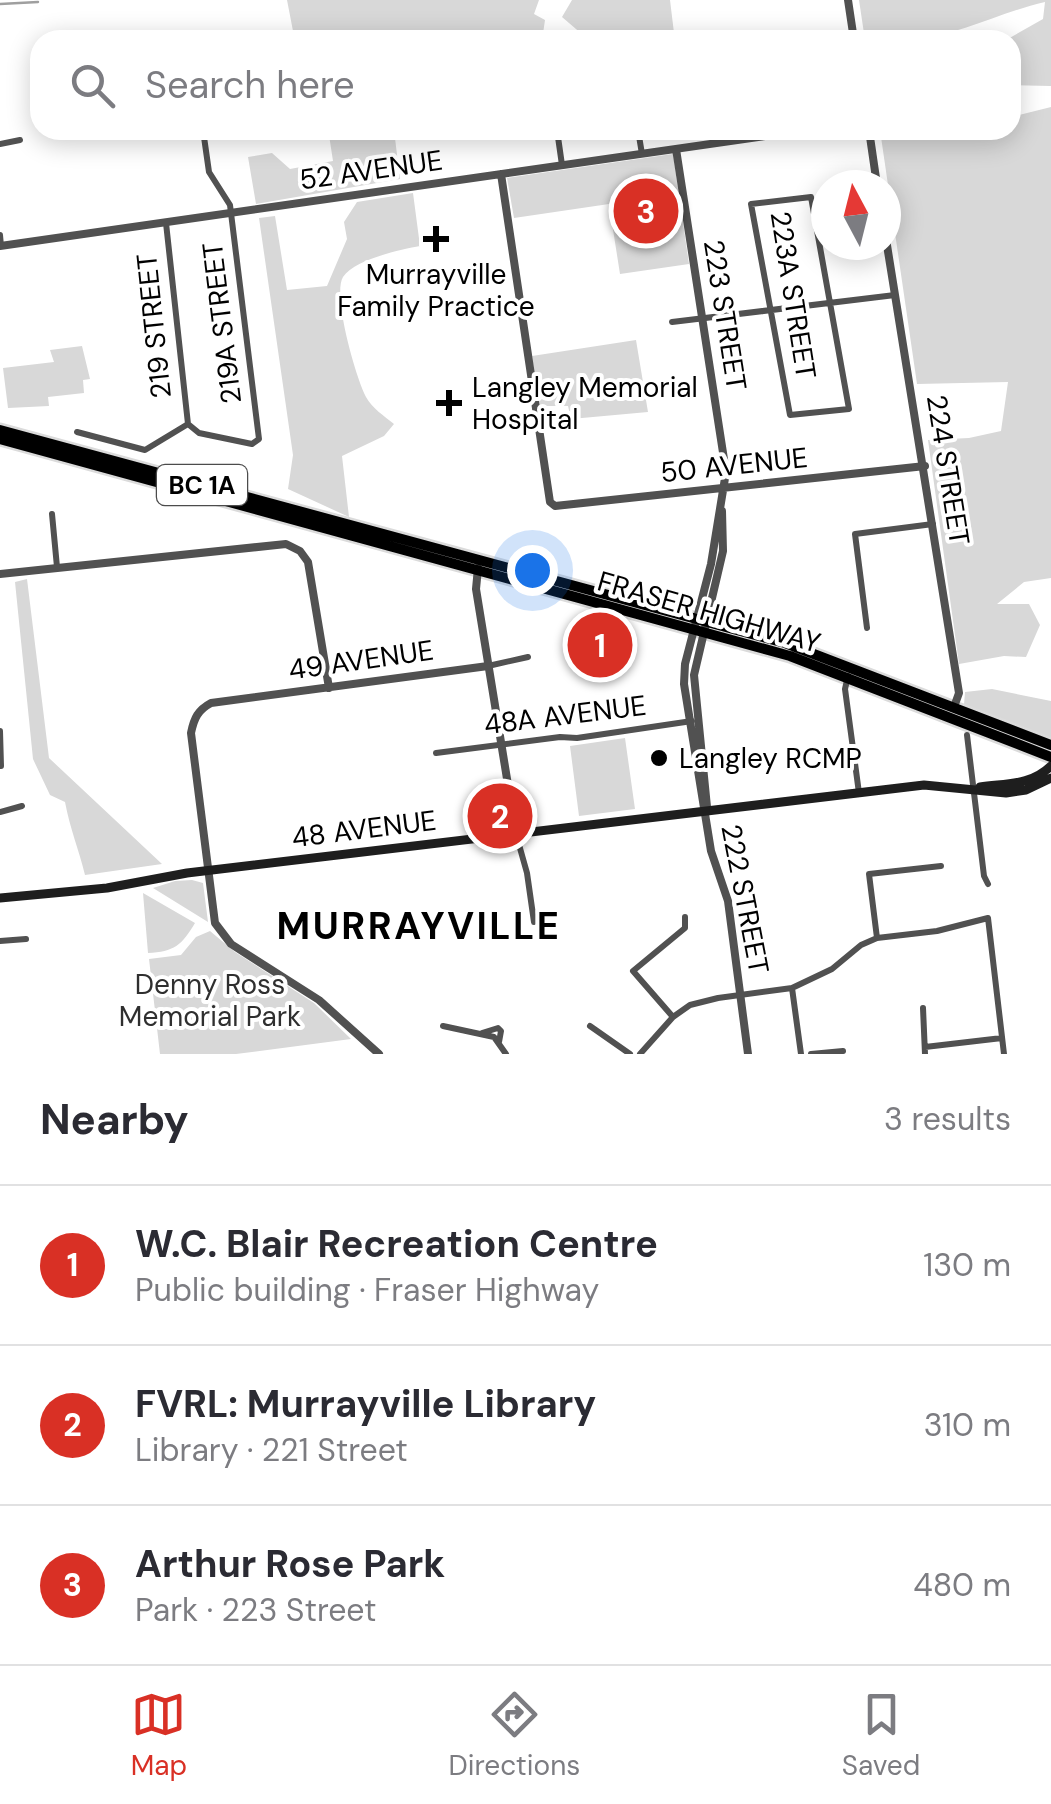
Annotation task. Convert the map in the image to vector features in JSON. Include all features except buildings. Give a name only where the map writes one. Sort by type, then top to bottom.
[{"type":"main road","name":"FRASER HIGHWAY","points":[[0,430],[700,624],[848,676],[1051,757]]},
{"type":"main road","name":"FRASER HIGHWAY","points":[[0,439],[478,568],[798,647],[1051,745]]},
{"type":"main road","name":"48 AVENUE","points":[[973,789],[1022,783],[1051,766]]},
{"type":"main road","name":"48 AVENUE","points":[[0,898],[107,888],[207,871],[859,792],[931,785],[1017,792],[1051,778]]},
{"type":"street","points":[[848,0],[852,30]]},
{"type":"street","points":[[0,144],[20,140]]},
{"type":"street","name":"219A STREET","points":[[188,424],[199,433],[252,444],[259,439],[231,213],[228,200],[209,172],[204,140]]},
{"type":"street","points":[[558,140],[562,165]]},
{"type":"street","points":[[640,140],[642,154]]},
{"type":"street","name":"52 AVENUE","points":[[1,246],[723,140]]},
{"type":"street","points":[[871,140],[876,170]]},
{"type":"street","name":"223 STREET","points":[[676,149],[725,459],[723,489]]},
{"type":"street","name":"50 AVENUE","points":[[500,174],[550,502],[562,508],[925,466]]},
{"type":"street","name":"223A STREET","points":[[811,197],[831,303],[849,409],[790,415],[751,204],[811,197]]},
{"type":"street","name":"219 STREET","points":[[166,223],[188,424]]},
{"type":"street","points":[[0,235],[1,246]]},
{"type":"street","name":"224 STREET","points":[[889,260],[959,693],[954,707]]},
{"type":"street","points":[[672,322],[895,294]]},
{"type":"street","points":[[77,432],[145,450],[188,424]]},
{"type":"street","name":"222 STREET","points":[[723,489],[723,551],[684,674],[708,799],[712,856],[728,901],[748,1054]]},
{"type":"street","points":[[52,514],[57,567]]},
{"type":"street","points":[[867,628],[855,534],[934,524]]},
{"type":"street","points":[[0,574],[286,544],[300,551],[308,562],[329,688]]},
{"type":"street","points":[[478,568],[474,580],[534,922]]},
{"type":"street","name":"49 AVENUE","points":[[207,871],[191,733],[201,708],[210,703],[488,666],[528,657]]},
{"type":"street","points":[[848,676],[845,688],[859,792]]},
{"type":"street","name":"48A AVENUE","points":[[436,753],[694,721]]},
{"type":"street","points":[[0,731],[0,766]]},
{"type":"street","points":[[967,734],[988,884]]},
{"type":"street","points":[[0,812],[22,806]]},
{"type":"street","points":[[876,938],[869,874],[941,866]]},
{"type":"street","points":[[207,871],[215,923],[231,944],[319,1000],[378,1054]]},
{"type":"street","points":[[673,1017],[633,971],[684,928],[685,917]]},
{"type":"street","points":[[640,1054],[673,1017],[690,1005],[792,988],[876,938],[937,931],[988,918],[1004,1054]]},
{"type":"street","points":[[0,942],[26,939]]},
{"type":"street","points":[[838,964],[845,973]]},
{"type":"street","points":[[792,988],[801,1054]]},
{"type":"street","points":[[923,1008],[925,1050],[1002,1038]]},
{"type":"street","points":[[443,1026],[494,1037],[506,1054]]},
{"type":"street","points":[[590,1026],[630,1054]]},
{"type":"street","points":[[811,1054],[843,1051]]},
{"type":"green space","points":[[287,0],[539,0],[534,14],[545,20],[544,30],[293,30]]},
{"type":"green space","points":[[572,0],[670,0],[674,30],[577,30],[562,17]]},
{"type":"green space","points":[[859,0],[1051,0],[1051,86],[1021,85],[1021,31],[1043,19],[1045,2],[956,30],[864,30]]},
{"type":"green space","points":[[1051,107],[1051,578],[1024,582],[997,604],[1029,604],[1040,625],[1026,657],[1004,656],[959,664],[928,440],[969,438],[1001,431],[1008,382],[917,384],[899,260],[901,170],[886,170],[881,140],[1021,140],[1021,114]]},
{"type":"green space","points":[[330,140],[395,140],[400,179],[256,204],[248,157],[272,153],[290,169],[333,161]]},
{"type":"green space","points":[[673,154],[689,264],[620,274],[609,204],[514,218],[507,178]]},
{"type":"green space","points":[[413,193],[420,246],[357,265],[343,277],[340,287],[347,337],[362,387],[372,405],[394,424],[384,436],[342,456],[349,517],[288,489],[293,455],[259,218],[275,216],[287,290],[327,286],[347,239],[344,222],[357,202]]},
{"type":"green space","points":[[636,340],[648,412],[571,419],[568,406],[539,406],[532,356]]},
{"type":"green space","points":[[82,346],[90,379],[83,380],[84,393],[48,397],[49,406],[8,408],[3,368],[54,362],[50,350]]},
{"type":"green space","points":[[27,579],[49,758],[162,864],[85,875],[65,802],[50,795],[33,759],[15,582]]},
{"type":"green space","points":[[992,689],[1051,701],[1051,738],[964,705],[965,692]]},
{"type":"green space","points":[[625,738],[635,809],[579,816],[570,746]]},
{"type":"green space","name":"Denny Ross Memorial Park","points":[[175,881],[203,883],[208,922],[153,888]]},
{"type":"green space","name":"Denny Ross Memorial Park","points":[[143,893],[195,923],[176,946],[148,953]]},
{"type":"green space","name":"Denny Ross Memorial Park","points":[[210,931],[235,952],[314,1003],[351,1039],[236,1054],[160,1054],[149,959],[181,955],[196,937]]},
{"type":"waterway","points":[[0,4],[38,2]]},
{"type":"place","name":"Arthur Rose Park","points":[[646,211]]},
{"type":"place","name":"Murrayville Family Practice","points":[[436,239]]},
{"type":"place","name":"Langley Memorial Hospital","points":[[449,403]]},
{"type":"place","name":"W.C. Blair Recreation Centre","points":[[600,645]]},
{"type":"place","name":"Langley RCMP","points":[[659,758]]},
{"type":"place","name":"FVRL: Murrayville Library","points":[[500,816]]},
{"type":"district","name":"MURRAYVILLE","points":[[419,926]]}]
